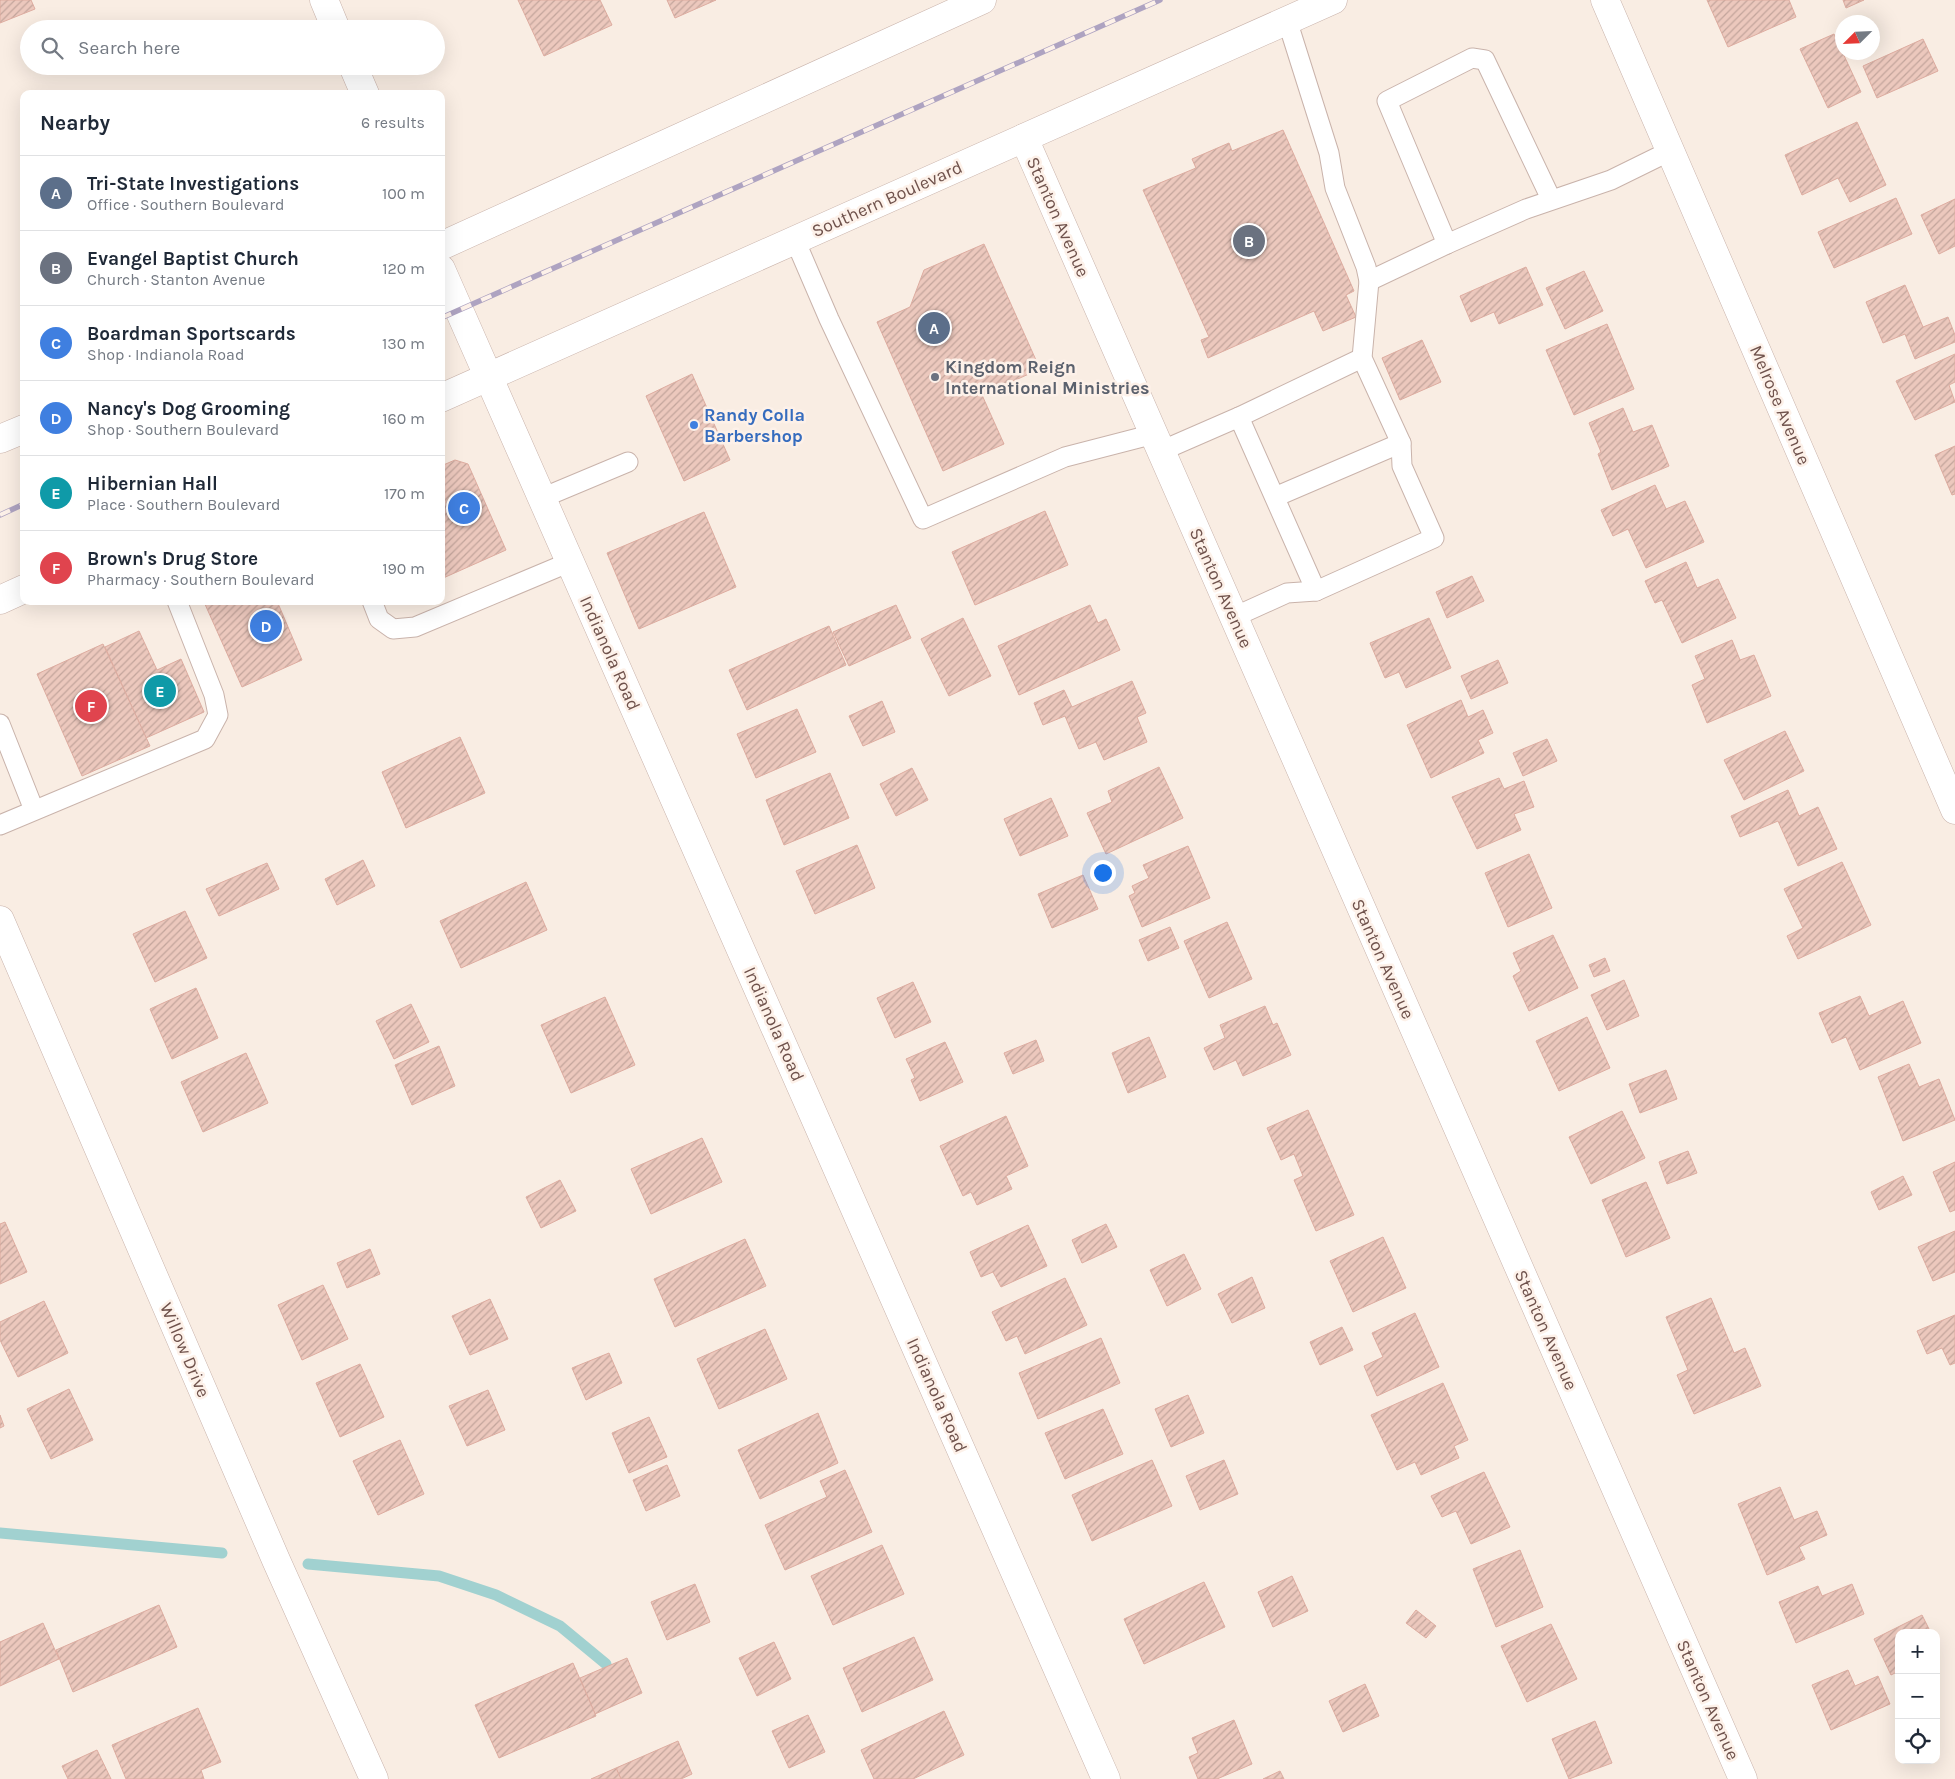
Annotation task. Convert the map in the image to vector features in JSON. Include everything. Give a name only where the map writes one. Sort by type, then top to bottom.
[{"type":"street","points":[[324,0],[332,20]]},
{"type":"street","points":[[445,244],[982,0]]},
{"type":"street","name":"Southern Boulevard","points":[[445,396],[1333,0]]},
{"type":"street","name":"Melrose Avenue","points":[[1605,0],[1955,810]]},
{"type":"street","points":[[356,75],[362,90]]},
{"type":"street","name":"Stanton Avenue","points":[[1024,138],[1743,1779]]},
{"type":"street","name":"Indianola Road","points":[[445,278],[1106,1779]]},
{"type":"street","points":[[0,439],[20,431]]},
{"type":"street","points":[[0,600],[20,591]]},
{"type":"street","name":"Willow Drive","points":[[0,920],[272,1552],[374,1779]]},
{"type":"lane","points":[[1234,617],[1286,593],[1316,591],[1434,538],[1402,466],[1401,444],[1362,358],[1369,281],[1366,267],[1335,188],[1329,153],[1287,20]]},
{"type":"lane","points":[[1447,244],[1387,101],[1472,58],[1484,60],[1551,199]]},
{"type":"lane","points":[[1369,281],[1447,244],[1551,199],[1611,180],[1670,151]]},
{"type":"lane","points":[[795,240],[829,319],[923,519],[1065,457],[1157,443],[1239,417],[1362,358]]},
{"type":"lane","points":[[1239,417],[1316,591]]},
{"type":"lane","points":[[1276,498],[1401,444]]},
{"type":"lane","points":[[542,498],[628,462]]},
{"type":"lane","points":[[374,605],[380,619],[393,629],[414,627],[570,562]]},
{"type":"lane","points":[[0,825],[204,739],[218,715],[214,695],[178,605]]},
{"type":"lane","points":[[0,724],[34,810]]},
{"type":"building","points":[[0,0],[31,0],[35,9],[0,23]]},
{"type":"building","points":[[518,0],[600,0],[612,25],[544,56]]},
{"type":"building","points":[[667,0],[716,0],[675,18]]},
{"type":"building","points":[[1707,0],[1789,0],[1796,17],[1728,47]]},
{"type":"building","points":[[1843,0],[1864,0],[1846,8]]},
{"type":"building","points":[[1834,34],[1835,60],[1846,60],[1861,92],[1828,108],[1800,49]]},
{"type":"building","points":[[1923,39],[1938,71],[1877,98],[1863,66],[1880,60]]},
{"type":"building","points":[[1857,122],[1886,185],[1850,202],[1838,178],[1802,195],[1785,155]]},
{"type":"building","points":[[1283,130],[1354,291],[1346,295],[1356,317],[1323,331],[1314,311],[1208,358],[1201,340],[1209,337],[1143,190],[1196,168],[1192,159],[1229,143],[1232,151]]},
{"type":"building","points":[[1896,198],[1912,234],[1834,268],[1818,232]]},
{"type":"building","points":[[1955,199],[1955,246],[1939,254],[1921,215]]},
{"type":"building","points":[[984,244],[1040,369],[982,395],[1004,444],[943,471],[877,322],[910,307],[924,270]]},
{"type":"building","points":[[1526,267],[1543,305],[1499,324],[1494,312],[1471,322],[1460,296]]},
{"type":"building","points":[[1584,271],[1603,311],[1565,329],[1546,288]]},
{"type":"building","points":[[1905,285],[1923,327],[1948,317],[1955,335],[1955,342],[1915,359],[1905,334],[1883,343],[1866,302]]},
{"type":"building","points":[[1607,324],[1634,389],[1574,415],[1546,350]]},
{"type":"building","points":[[1422,340],[1441,382],[1400,400],[1382,358]]},
{"type":"building","points":[[1955,354],[1955,382],[1949,385],[1955,402],[1915,420],[1896,381]]},
{"type":"building","points":[[692,374],[730,460],[684,481],[646,396]]},
{"type":"building","points":[[1623,408],[1633,432],[1652,425],[1669,466],[1612,490],[1598,454],[1601,452],[1589,423]]},
{"type":"building","points":[[1955,446],[1955,494],[1952,495],[1935,455]]},
{"type":"building","points":[[455,460],[468,464],[506,550],[445,577],[445,464]]},
{"type":"building","points":[[1655,485],[1666,509],[1685,501],[1704,542],[1646,568],[1628,529],[1613,536],[1601,510]]},
{"type":"building","points":[[1045,511],[1068,565],[975,605],[952,552]]},
{"type":"building","points":[[704,512],[736,587],[639,629],[607,553]]},
{"type":"building","points":[[1686,562],[1697,588],[1718,579],[1736,618],[1682,643],[1662,600],[1655,603],[1645,581]]},
{"type":"building","points":[[1472,576],[1484,601],[1447,618],[1436,592]]},
{"type":"building","points":[[205,605],[279,605],[302,660],[242,687]]},
{"type":"building","points":[[896,605],[911,638],[849,666],[833,632]]},
{"type":"building","points":[[1090,605],[1098,623],[1106,619],[1120,650],[1019,695],[998,646]]},
{"type":"building","points":[[963,618],[991,676],[949,696],[921,639]]},
{"type":"building","points":[[1429,618],[1451,668],[1406,688],[1399,672],[1385,678],[1370,643]]},
{"type":"building","points":[[829,626],[846,665],[747,710],[729,670]]},
{"type":"building","points":[[139,631],[157,670],[181,659],[204,712],[146,738],[105,647]]},
{"type":"building","points":[[1732,640],[1740,660],[1754,655],[1771,696],[1707,723],[1692,685],[1705,679],[1695,656]]},
{"type":"building","points":[[103,644],[150,746],[82,776],[37,674]]},
{"type":"building","points":[[1498,660],[1508,683],[1471,699],[1461,676]]},
{"type":"building","points":[[1132,681],[1146,713],[1137,717],[1147,742],[1104,760],[1096,742],[1079,749],[1065,716],[1043,725],[1034,703],[1064,690],[1072,707]]},
{"type":"building","points":[[1461,700],[1468,717],[1483,710],[1493,733],[1478,740],[1484,753],[1431,778],[1407,725]]},
{"type":"building","points":[[882,701],[895,732],[863,746],[849,716]]},
{"type":"building","points":[[797,709],[816,752],[756,778],[737,734]]},
{"type":"building","points":[[1785,731],[1804,771],[1744,800],[1724,760]]},
{"type":"building","points":[[460,737],[485,793],[406,828],[382,772]]},
{"type":"building","points":[[1547,739],[1557,761],[1523,776],[1513,753]]},
{"type":"building","points":[[1159,767],[1183,818],[1106,854],[1087,813],[1112,802],[1108,791]]},
{"type":"building","points":[[912,768],[928,800],[896,816],[880,784]]},
{"type":"building","points":[[830,773],[849,818],[784,845],[766,800]]},
{"type":"building","points":[[1499,778],[1504,789],[1524,781],[1534,807],[1514,814],[1521,830],[1477,849],[1452,797]]},
{"type":"building","points":[[1788,790],[1799,816],[1818,807],[1837,849],[1798,866],[1778,821],[1740,837],[1731,816]]},
{"type":"building","points":[[1051,798],[1068,836],[1020,856],[1004,819]]},
{"type":"building","points":[[857,845],[875,888],[815,914],[796,871]]},
{"type":"building","points":[[1188,846],[1210,898],[1142,927],[1129,896],[1135,893],[1132,886],[1149,878],[1143,865]]},
{"type":"building","points":[[1529,854],[1552,908],[1508,927],[1485,873]]},
{"type":"building","points":[[363,860],[375,886],[337,905],[325,879]]},
{"type":"building","points":[[1842,862],[1871,925],[1798,959],[1787,936],[1803,928],[1784,889]]},
{"type":"building","points":[[267,863],[279,889],[219,916],[206,889]]},
{"type":"building","points":[[1083,875],[1098,909],[1052,928],[1038,894]]},
{"type":"building","points":[[526,882],[547,930],[461,968],[440,921]]},
{"type":"building","points":[[185,911],[207,958],[155,982],[133,934]]},
{"type":"building","points":[[1227,922],[1252,979],[1209,998],[1184,941]]},
{"type":"building","points":[[1170,927],[1179,948],[1148,961],[1139,940]]},
{"type":"building","points":[[1553,935],[1578,988],[1529,1011],[1513,976],[1521,971],[1513,953]]},
{"type":"building","points":[[1605,958],[1610,971],[1594,977],[1589,965]]},
{"type":"building","points":[[1624,980],[1639,1016],[1607,1030],[1591,995]]},
{"type":"building","points":[[913,982],[931,1022],[895,1038],[877,998]]},
{"type":"building","points":[[196,988],[218,1038],[172,1059],[150,1009]]},
{"type":"building","points":[[1860,996],[1869,1016],[1903,1001],[1921,1043],[1860,1070],[1846,1037],[1832,1043],[1819,1013]]},
{"type":"building","points":[[605,997],[635,1065],[571,1093],[541,1025]]},
{"type":"building","points":[[411,1004],[429,1042],[394,1059],[376,1021]]},
{"type":"building","points":[[1265,1006],[1273,1025],[1277,1023],[1291,1055],[1243,1076],[1236,1060],[1214,1070],[1204,1048],[1225,1038],[1220,1025]]},
{"type":"building","points":[[1587,1017],[1610,1068],[1559,1091],[1536,1041]]},
{"type":"building","points":[[1149,1037],[1166,1077],[1128,1093],[1112,1053]]},
{"type":"building","points":[[1036,1040],[1044,1061],[1013,1074],[1004,1053]]},
{"type":"building","points":[[945,1042],[963,1082],[920,1101],[911,1080],[915,1078],[906,1059]]},
{"type":"building","points":[[439,1046],[455,1086],[412,1105],[395,1065]]},
{"type":"building","points":[[246,1053],[268,1103],[203,1132],[181,1082]]},
{"type":"building","points":[[1909,1064],[1919,1087],[1939,1079],[1955,1120],[1903,1141],[1878,1077]]},
{"type":"building","points":[[1666,1070],[1677,1099],[1640,1113],[1629,1084]]},
{"type":"building","points":[[1308,1110],[1354,1215],[1316,1231],[1294,1180],[1303,1176],[1294,1154],[1281,1160],[1267,1128]]},
{"type":"building","points":[[1622,1111],[1645,1158],[1591,1184],[1569,1137]]},
{"type":"building","points":[[1006,1116],[1028,1166],[1006,1176],[1012,1189],[977,1205],[971,1192],[963,1196],[940,1146]]},
{"type":"building","points":[[702,1138],[722,1182],[651,1214],[631,1169]]},
{"type":"building","points":[[1688,1151],[1697,1173],[1667,1184],[1659,1162]]},
{"type":"building","points":[[1955,1162],[1955,1210],[1950,1212],[1933,1172]]},
{"type":"building","points":[[1903,1176],[1912,1195],[1879,1210],[1871,1192]]},
{"type":"building","points":[[560,1180],[576,1211],[541,1228],[526,1197]]},
{"type":"building","points":[[1646,1182],[1670,1238],[1626,1257],[1602,1200]]},
{"type":"building","points":[[5,1222],[27,1272],[0,1284],[0,1224]]},
{"type":"building","points":[[1106,1224],[1117,1247],[1082,1263],[1072,1240]]},
{"type":"building","points":[[1028,1225],[1047,1266],[1001,1287],[993,1272],[981,1277],[970,1252]]},
{"type":"building","points":[[1955,1231],[1955,1272],[1933,1281],[1918,1247]]},
{"type":"building","points":[[1383,1237],[1406,1288],[1353,1312],[1330,1261]]},
{"type":"building","points":[[745,1239],[766,1286],[675,1327],[654,1279]]},
{"type":"building","points":[[370,1249],[380,1274],[347,1288],[337,1263]]},
{"type":"building","points":[[1184,1254],[1201,1289],[1167,1306],[1150,1270]]},
{"type":"building","points":[[1252,1277],[1265,1308],[1232,1323],[1218,1294]]},
{"type":"building","points":[[1065,1278],[1087,1325],[1025,1354],[1017,1336],[1006,1341],[992,1312]]},
{"type":"building","points":[[323,1285],[348,1339],[302,1360],[278,1305]]},
{"type":"building","points":[[1711,1298],[1734,1353],[1745,1348],[1761,1386],[1694,1414],[1677,1375],[1688,1370],[1666,1317]]},
{"type":"building","points":[[490,1299],[508,1339],[470,1355],[452,1316]]},
{"type":"building","points":[[44,1301],[68,1353],[18,1377],[0,1340],[0,1322]]},
{"type":"building","points":[[1415,1313],[1439,1367],[1377,1396],[1364,1366],[1383,1357],[1372,1333]]},
{"type":"building","points":[[1955,1315],[1955,1363],[1950,1365],[1942,1348],[1927,1354],[1917,1331]]},
{"type":"building","points":[[1342,1327],[1353,1350],[1320,1365],[1310,1342]]},
{"type":"building","points":[[765,1329],[787,1379],[719,1409],[697,1359]]},
{"type":"building","points":[[1101,1338],[1120,1383],[1038,1419],[1019,1373]]},
{"type":"building","points":[[609,1353],[622,1383],[586,1400],[572,1368]]},
{"type":"building","points":[[360,1364],[384,1417],[340,1437],[316,1383]]},
{"type":"building","points":[[1443,1383],[1468,1440],[1454,1446],[1459,1458],[1421,1475],[1415,1462],[1397,1470],[1371,1415]]},
{"type":"building","points":[[69,1389],[93,1440],[51,1459],[27,1409]]},
{"type":"building","points":[[488,1390],[505,1430],[467,1446],[449,1406]]},
{"type":"building","points":[[1188,1395],[1204,1433],[1171,1447],[1155,1409]]},
{"type":"building","points":[[1103,1409],[1123,1454],[1065,1479],[1045,1433]]},
{"type":"building","points":[[818,1413],[838,1463],[760,1499],[738,1450]]},
{"type":"building","points":[[0,1415],[4,1426],[0,1428]]},
{"type":"building","points":[[649,1417],[667,1457],[629,1473],[612,1433]]},
{"type":"building","points":[[400,1440],[424,1494],[378,1515],[353,1461]]},
{"type":"building","points":[[1152,1460],[1172,1506],[1092,1541],[1072,1495]]},
{"type":"building","points":[[1224,1460],[1238,1494],[1200,1510],[1186,1476]]},
{"type":"building","points":[[667,1465],[680,1496],[646,1511],[633,1480]]},
{"type":"building","points":[[845,1470],[872,1532],[785,1570],[765,1525],[827,1497],[820,1481]]},
{"type":"building","points":[[1484,1472],[1510,1527],[1471,1544],[1456,1511],[1442,1517],[1431,1496]]},
{"type":"building","points":[[1780,1487],[1794,1520],[1817,1511],[1827,1535],[1799,1547],[1805,1559],[1767,1575],[1738,1504]]},
{"type":"building","points":[[882,1545],[904,1594],[833,1625],[811,1576]]},
{"type":"building","points":[[1520,1550],[1543,1607],[1496,1627],[1473,1569]]},
{"type":"building","points":[[1292,1576],[1308,1611],[1273,1627],[1258,1592]]},
{"type":"building","points":[[1204,1582],[1225,1627],[1144,1664],[1124,1619]]},
{"type":"building","points":[[695,1584],[710,1622],[667,1640],[651,1602]]},
{"type":"building","points":[[1852,1584],[1864,1614],[1796,1643],[1779,1602],[1818,1586],[1822,1596]]},
{"type":"building","points":[[159,1605],[177,1647],[73,1692],[56,1650]]},
{"type":"building","points":[[1416,1610],[1436,1626],[1426,1638],[1406,1623]]},
{"type":"building","points":[[1922,1615],[1929,1629],[1895,1629],[1895,1673],[1891,1675],[1874,1639]]},
{"type":"building","points":[[43,1623],[59,1659],[0,1686],[0,1642]]},
{"type":"building","points":[[1551,1624],[1577,1679],[1527,1702],[1501,1646]]},
{"type":"building","points":[[914,1637],[933,1680],[862,1712],[843,1668]]},
{"type":"building","points":[[774,1642],[791,1679],[757,1696],[739,1658]]},
{"type":"building","points":[[627,1658],[642,1693],[595,1714],[580,1678]]},
{"type":"building","points":[[573,1663],[596,1716],[499,1758],[475,1705]]},
{"type":"building","points":[[1848,1670],[1855,1686],[1878,1676],[1890,1704],[1831,1730],[1812,1685]]},
{"type":"building","points":[[1365,1684],[1379,1716],[1343,1732],[1329,1701]]},
{"type":"building","points":[[198,1708],[221,1762],[201,1770],[204,1779],[126,1779],[112,1745]]},
{"type":"building","points":[[944,1711],[964,1755],[913,1779],[874,1779],[861,1750]]},
{"type":"building","points":[[808,1715],[825,1752],[789,1768],[772,1731]]},
{"type":"building","points":[[1234,1720],[1252,1764],[1217,1779],[1198,1779],[1189,1757],[1198,1753],[1192,1738]]},
{"type":"building","points":[[1595,1721],[1612,1763],[1569,1779],[1552,1739]]},
{"type":"building","points":[[678,1741],[692,1774],[681,1779],[621,1779],[616,1768]]},
{"type":"building","points":[[97,1750],[111,1779],[68,1779],[62,1766]]},
{"type":"building","points":[[616,1768],[621,1779],[591,1779]]},
{"type":"building","points":[[1280,1771],[1284,1779],[1263,1779]]},
{"type":"waterway","points":[[0,1533],[222,1553]]},
{"type":"waterway","points":[[308,1564],[439,1576],[496,1595],[560,1626],[606,1664]]},
{"type":"railway","points":[[445,316],[1160,0]]},
{"type":"railway","points":[[0,515],[20,506]]},
{"type":"place","name":"Evangel Baptist Church","points":[[1249,241]]},
{"type":"place","name":"Tri-State Investigations","points":[[934,328]]},
{"type":"place","name":"Kingdom Reign International Ministries","points":[[935,377]]},
{"type":"place","name":"Randy Colla Barbershop","points":[[694,425]]},
{"type":"place","name":"Boardman Sportscards","points":[[464,508]]},
{"type":"place","name":"Nancy's Dog Grooming","points":[[266,626]]},
{"type":"place","name":"Hibernian Hall","points":[[160,691]]},
{"type":"place","name":"Brown's Drug Store","points":[[91,706]]}]
